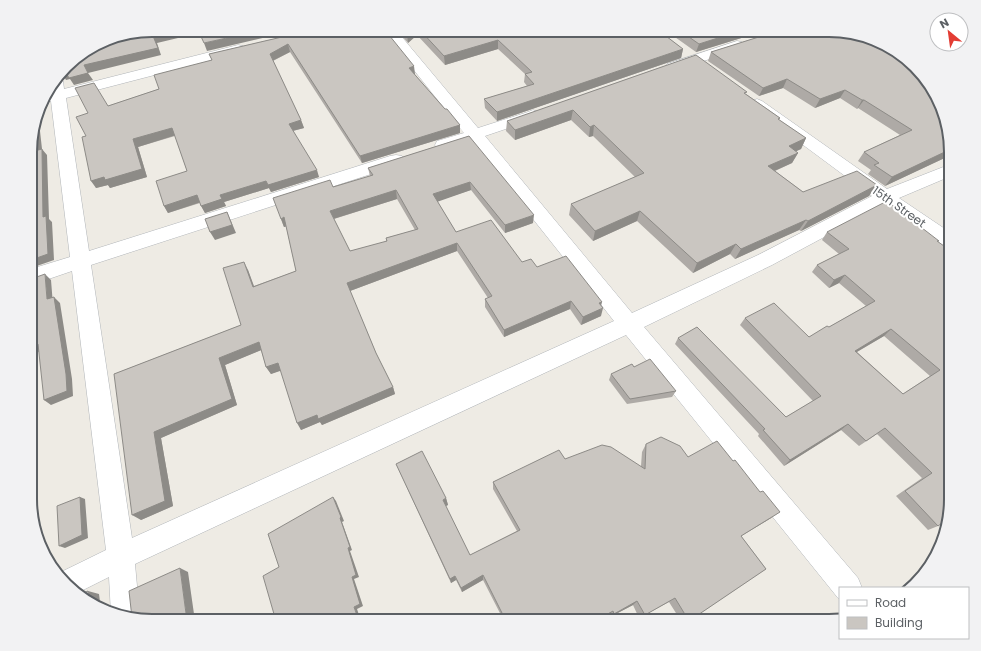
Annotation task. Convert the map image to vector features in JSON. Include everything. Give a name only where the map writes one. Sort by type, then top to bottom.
[{"type":"street","points":[[395,37],[629,324],[847,587]]},
{"type":"street","points":[[658,72],[755,40]]},
{"type":"street","points":[[55,90],[254,45]]},
{"type":"street","points":[[53,94],[81,261],[121,557],[125,611]]},
{"type":"street","name":"15th Street","points":[[746,96],[944,238]]},
{"type":"street","points":[[37,275],[422,152],[548,109]]},
{"type":"street","points":[[72,581],[121,557],[629,324],[765,260],[885,197],[944,172]]},
{"type":"building","points":[[153,37],[158,48],[84,65],[88,73],[69,78],[67,75],[88,56],[108,46],[130,39]]},
{"type":"building","points":[[201,37],[231,37],[204,43]]},
{"type":"building","points":[[282,37],[391,37],[414,66],[409,68],[460,125],[360,156],[288,44],[270,54],[301,120],[289,124],[317,170],[268,185],[266,181],[220,195],[222,199],[201,206],[197,195],[164,206],[156,181],[187,171],[172,128],[133,139],[142,169],[105,180],[104,177],[91,181],[82,137],[86,136],[76,117],[88,113],[75,88],[94,83],[108,106],[159,89],[154,75],[212,60],[209,54]]},
{"type":"building","points":[[426,37],[667,37],[683,49],[497,112],[484,99],[534,84],[525,74],[532,72],[498,40],[444,56]]},
{"type":"building","points":[[689,37],[721,37],[699,44]]},
{"type":"building","points":[[759,37],[844,38],[858,41],[880,49],[893,56],[910,71],[929,95],[938,115],[942,130],[944,152],[892,177],[874,165],[879,163],[864,152],[912,130],[845,90],[820,99],[787,79],[763,88],[711,52]]},
{"type":"building","points":[[696,55],[747,92],[744,93],[780,118],[778,119],[806,138],[789,146],[798,153],[768,166],[803,192],[857,171],[877,185],[808,221],[806,220],[741,249],[736,244],[697,263],[640,211],[595,231],[571,204],[644,173],[594,125],[590,127],[573,110],[515,130],[507,121]]},
{"type":"building","points":[[469,136],[534,215],[505,225],[470,182],[433,194],[456,232],[491,220],[522,262],[531,259],[537,267],[566,256],[602,302],[599,303],[603,308],[583,317],[571,301],[504,330],[485,299],[492,296],[457,243],[347,283],[376,353],[393,387],[318,419],[317,415],[297,423],[278,363],[266,367],[259,342],[219,358],[232,399],[154,432],[165,501],[132,515],[114,374],[241,325],[223,268],[244,262],[253,287],[296,271],[284,217],[281,219],[273,198],[330,180],[333,187],[373,175],[368,168]],"holes":[[[396,190],[418,229],[386,238],[387,241],[350,251],[330,211]]]},
{"type":"building","points":[[38,144],[38,150],[42,149],[43,217],[46,216],[48,254],[37,258]]},
{"type":"building","points":[[887,201],[944,246],[944,506],[941,524],[938,526],[905,491],[932,473],[885,428],[866,441],[848,424],[790,460],[763,430],[765,429],[678,338],[697,327],[786,417],[821,396],[745,318],[774,303],[809,337],[875,301],[845,275],[834,280],[817,265],[849,249],[827,232]],"holes":[[[891,329],[940,370],[903,394],[855,351]]]},
{"type":"building","points":[[227,212],[232,225],[210,232],[205,219]]},
{"type":"building","points":[[45,274],[47,299],[54,297],[66,374],[67,391],[44,400],[37,344],[37,277]]},
{"type":"building","points":[[650,359],[676,391],[630,399],[611,374],[632,364],[634,367]]},
{"type":"building","points":[[661,437],[680,446],[688,457],[717,441],[733,461],[735,460],[760,492],[763,491],[780,512],[741,536],[766,569],[699,614],[685,614],[675,598],[647,614],[644,614],[637,601],[614,614],[613,611],[608,614],[502,614],[483,575],[461,588],[455,576],[450,579],[396,464],[422,451],[446,498],[443,500],[470,555],[520,530],[493,482],[559,450],[565,459],[602,445],[611,447],[645,469],[646,444]]},
{"type":"building","points":[[80,497],[82,535],[59,546],[57,506]]},
{"type":"building","points":[[333,497],[350,547],[348,548],[356,575],[352,577],[360,604],[354,607],[356,614],[274,614],[263,576],[279,567],[268,534]]},
{"type":"building","points":[[180,568],[186,614],[145,614],[131,612],[129,591]]}]
